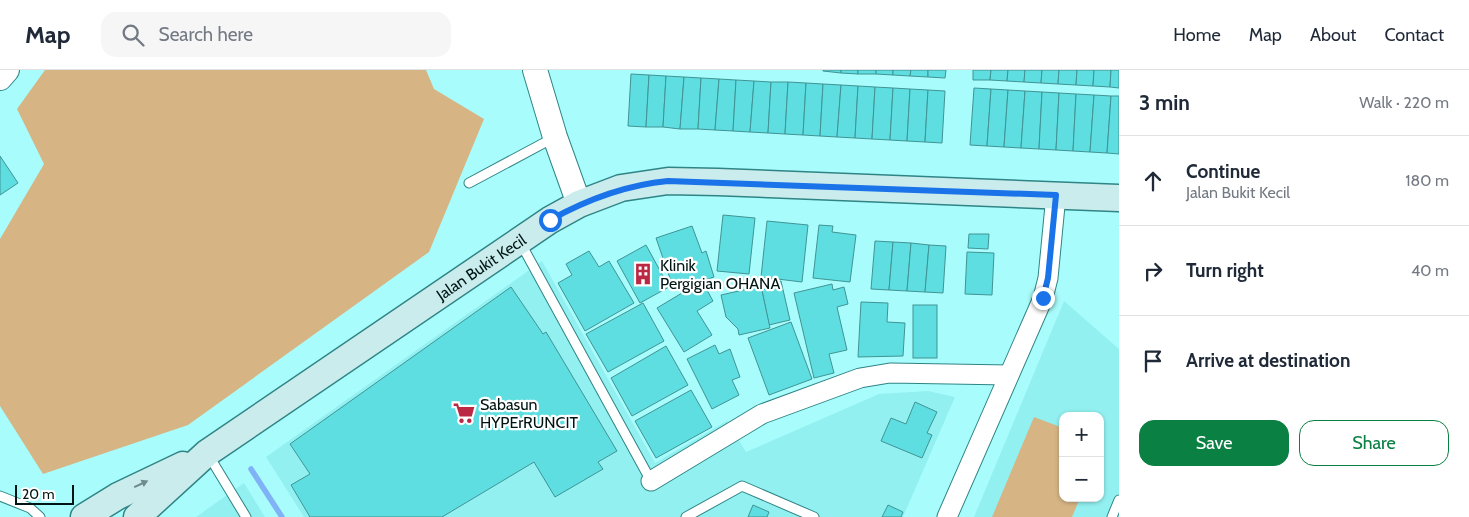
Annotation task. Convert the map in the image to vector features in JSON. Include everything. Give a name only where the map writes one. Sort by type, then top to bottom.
[{"type":"main road","name":"Jalan Bukit Kecil","points":[[207,453],[519,241],[579,204],[622,188],[668,181],[1119,198]]},
{"type":"main road","points":[[70,517],[207,453]]},
{"type":"main road","points":[[137,517],[207,453]]},
{"type":"main road","points":[[84,517],[118,496]]},
{"type":"street","points":[[0,78],[7,70]]},
{"type":"street","points":[[539,73],[555,137],[579,204]]},
{"type":"street","points":[[947,517],[1043,298],[1048,278],[1056,195]]},
{"type":"street","points":[[651,481],[762,414],[860,378],[890,373],[1009,375]]},
{"type":"lane","points":[[469,183],[555,137]]},
{"type":"lane","points":[[519,241],[651,481]]},
{"type":"lane","points":[[207,453],[246,517]]},
{"type":"lane","points":[[686,517],[742,486],[814,517]]},
{"type":"lane","points":[[0,496],[30,508],[40,517]]},
{"type":"lane","points":[[1112,517],[1119,500]]},
{"type":"shaded area","points":[[45,70],[426,70],[434,89],[484,119],[429,252],[188,425],[43,474],[0,406],[0,239],[44,164],[17,109]]},
{"type":"shaded area","points":[[542,261],[655,463],[727,421],[746,452],[879,394],[928,391],[955,397],[903,517],[304,517],[266,457]]},
{"type":"shaded area","points":[[1064,301],[1119,349],[1119,517],[974,517]]},
{"type":"shaded area","points":[[1034,417],[1059,426],[1059,502],[1078,502],[1072,517],[992,517]]},
{"type":"shaded area","points":[[244,483],[265,517],[196,517]]},
{"type":"building","points":[[841,70],[841,73],[823,71]]},
{"type":"building","points":[[841,70],[858,70],[858,74],[841,73]]},
{"type":"building","points":[[858,70],[876,70],[876,74],[858,74]]},
{"type":"building","points":[[876,70],[893,70],[893,75],[876,74]]},
{"type":"building","points":[[893,70],[911,70],[910,76],[893,75]]},
{"type":"building","points":[[911,70],[928,70],[928,77],[910,76]]},
{"type":"building","points":[[928,70],[946,70],[945,78],[928,77]]},
{"type":"building","points":[[973,70],[991,70],[990,80],[973,80]]},
{"type":"building","points":[[991,70],[1008,70],[1007,81],[990,80]]},
{"type":"building","points":[[1008,70],[1025,70],[1024,82],[1007,81]]},
{"type":"building","points":[[1025,70],[1042,70],[1041,83],[1024,82]]},
{"type":"building","points":[[1042,70],[1059,70],[1058,84],[1041,83]]},
{"type":"building","points":[[1059,70],[1077,70],[1076,85],[1058,84]]},
{"type":"building","points":[[1077,70],[1094,70],[1093,86],[1076,85]]},
{"type":"building","points":[[1094,70],[1111,70],[1110,87],[1093,86]]},
{"type":"building","points":[[1111,70],[1119,70],[1119,88],[1110,87]]},
{"type":"building","points":[[631,74],[649,75],[646,127],[628,126]]},
{"type":"building","points":[[649,75],[666,76],[663,127],[646,127]]},
{"type":"building","points":[[666,76],[684,77],[680,129],[663,127]]},
{"type":"building","points":[[684,77],[701,78],[698,129],[680,129]]},
{"type":"building","points":[[701,78],[719,79],[715,130],[698,129]]},
{"type":"building","points":[[719,79],[736,80],[733,131],[715,130]]},
{"type":"building","points":[[736,80],[754,81],[750,132],[733,131]]},
{"type":"building","points":[[754,81],[771,82],[768,133],[750,132]]},
{"type":"building","points":[[771,82],[788,82],[785,134],[768,133]]},
{"type":"building","points":[[788,82],[806,83],[803,135],[785,134]]},
{"type":"building","points":[[806,83],[823,84],[820,136],[803,135]]},
{"type":"building","points":[[823,84],[841,85],[837,137],[820,136]]},
{"type":"building","points":[[841,85],[858,86],[855,138],[837,137]]},
{"type":"building","points":[[858,86],[875,87],[872,139],[855,138]]},
{"type":"building","points":[[875,87],[893,88],[890,140],[872,139]]},
{"type":"building","points":[[893,88],[910,89],[907,141],[890,140]]},
{"type":"building","points":[[974,88],[991,89],[987,146],[970,145]]},
{"type":"building","points":[[910,89],[928,90],[925,142],[907,141]]},
{"type":"building","points":[[991,89],[1008,90],[1004,147],[987,146]]},
{"type":"building","points":[[928,90],[945,91],[942,143],[925,142]]},
{"type":"building","points":[[1008,90],[1025,91],[1021,148],[1004,147]]},
{"type":"building","points":[[1025,91],[1042,92],[1039,149],[1021,148]]},
{"type":"building","points":[[1042,92],[1059,93],[1056,150],[1039,149]]},
{"type":"building","points":[[1059,93],[1076,94],[1073,151],[1056,150]]},
{"type":"building","points":[[1076,94],[1094,95],[1090,152],[1073,151]]},
{"type":"building","points":[[1094,95],[1111,96],[1107,153],[1090,152]]},
{"type":"building","points":[[1111,96],[1119,96],[1119,154],[1107,153]]},
{"type":"building","points":[[0,156],[18,183],[0,195]]},
{"type":"building","points":[[723,215],[755,218],[749,274],[717,271]]},
{"type":"building","points":[[767,221],[808,225],[802,282],[761,277]]},
{"type":"building","points":[[819,225],[833,226],[832,232],[856,235],[850,282],[813,278]]},
{"type":"building","points":[[692,226],[702,253],[706,251],[714,277],[674,290],[656,238]]},
{"type":"building","points":[[969,234],[989,234],[988,249],[968,248]]},
{"type":"building","points":[[875,241],[893,242],[889,290],[871,289]]},
{"type":"building","points":[[893,242],[911,243],[907,291],[889,290]]},
{"type":"building","points":[[911,243],[929,245],[925,292],[907,291]]},
{"type":"building","name":"Klinik Pergigian OHANA","points":[[646,245],[669,287],[640,303],[617,261]]},
{"type":"building","points":[[929,245],[946,246],[943,293],[925,292]]},
{"type":"building","points":[[589,251],[599,267],[609,261],[634,303],[585,331],[558,283],[572,275],[566,264]]},
{"type":"building","points":[[967,252],[994,253],[992,295],[965,294]]},
{"type":"building","points":[[702,281],[713,301],[697,311],[712,335],[684,352],[657,308]]},
{"type":"building","points":[[781,281],[790,320],[769,325],[761,286]]},
{"type":"building","points":[[832,284],[833,290],[844,287],[848,304],[837,307],[847,350],[829,354],[834,373],[814,378],[794,293]]},
{"type":"building","points":[[761,286],[770,328],[739,335],[738,329],[726,317],[721,295]]},
{"type":"building","name":"Sabasun HYPErRUNCIT","points":[[511,287],[543,334],[546,332],[617,451],[598,462],[603,469],[555,497],[534,462],[442,517],[310,517],[291,485],[310,474],[290,444]]},
{"type":"building","points":[[861,302],[888,303],[887,322],[905,323],[903,356],[858,357]]},
{"type":"building","points":[[643,303],[664,341],[608,372],[586,334]]},
{"type":"building","points":[[913,305],[937,305],[937,358],[913,358]]},
{"type":"building","points":[[791,322],[812,379],[769,395],[748,338]]},
{"type":"building","points":[[715,345],[719,354],[730,349],[740,377],[732,380],[739,395],[712,409],[687,359]]},
{"type":"building","points":[[666,346],[688,385],[632,416],[611,378]]},
{"type":"building","points":[[691,390],[712,427],[656,458],[635,421]]},
{"type":"building","points":[[915,402],[937,412],[927,433],[932,435],[922,458],[881,441],[891,418],[906,424]]},
{"type":"building","points":[[753,505],[769,512],[767,517],[748,517]]},
{"type":"building","points":[[888,505],[903,512],[901,517],[882,517]]},
{"type":"waterway","points":[[251,469],[282,517]]},
{"type":"place","name":"Klinik Pergigian OHANA","points":[[643,274]]},
{"type":"place","name":"Sabasun HYPErRUNCIT","points":[[464,413]]},
{"type":"route","points":[[550,220],[579,204],[622,188],[644,183],[668,181],[1056,195],[1048,278],[1043,298]]}]
